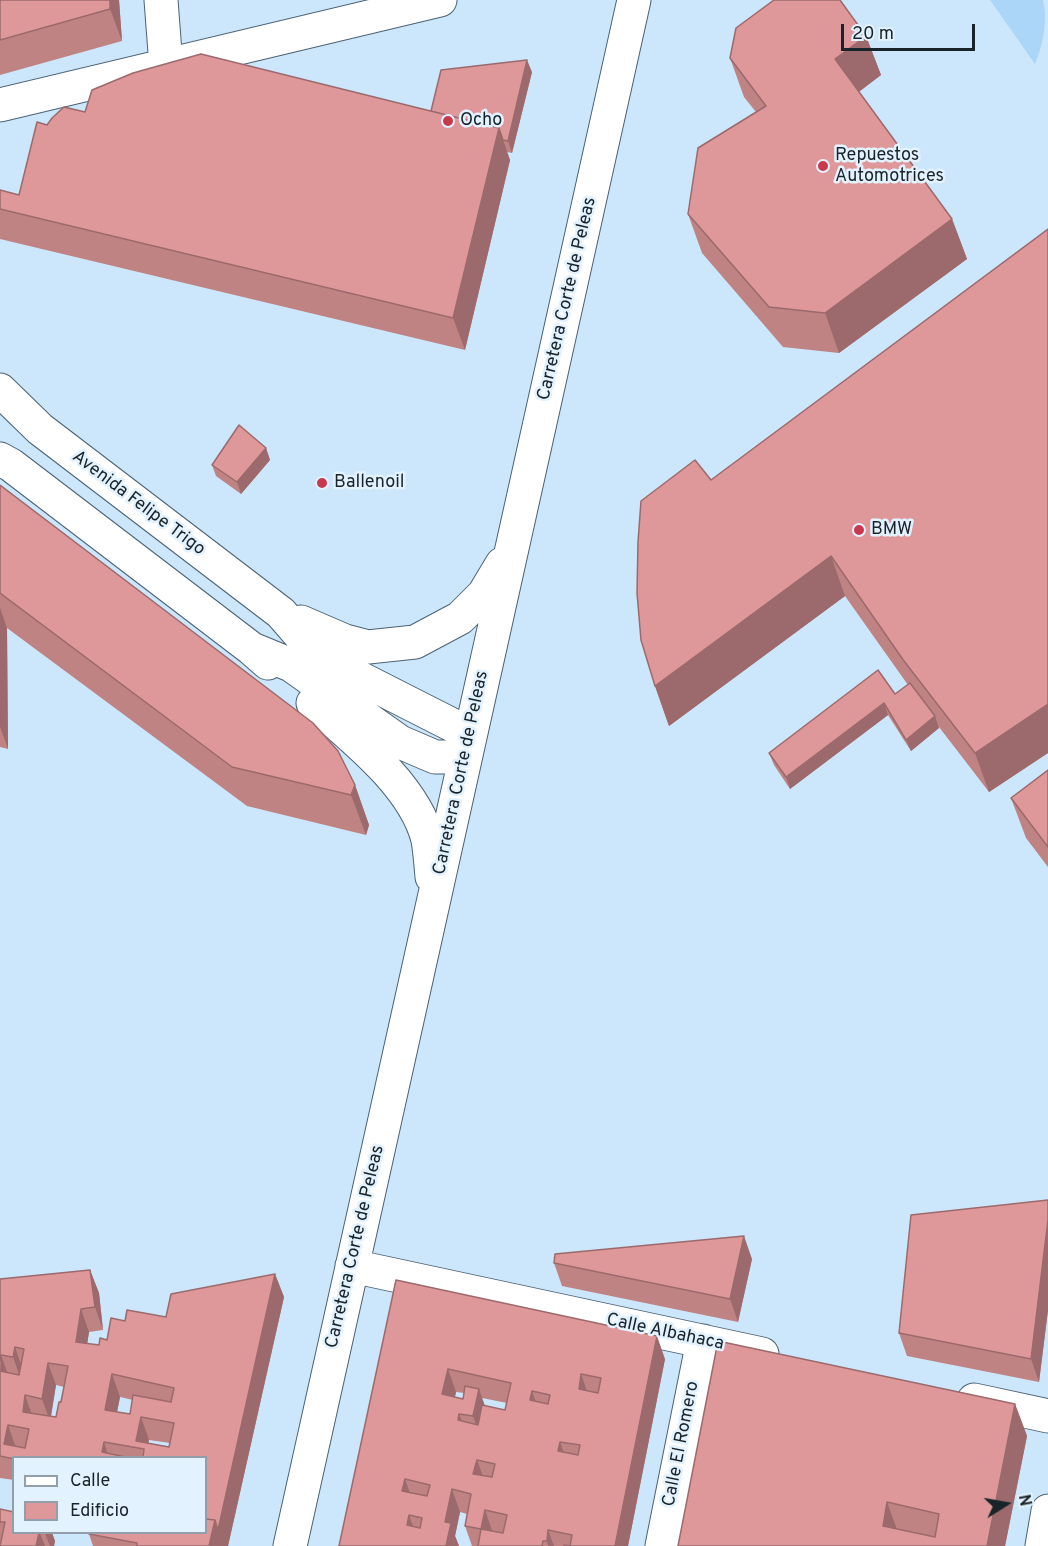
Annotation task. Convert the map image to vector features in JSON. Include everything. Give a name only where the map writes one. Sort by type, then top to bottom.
[{"type":"street","points":[[161,0],[166,66]]},
{"type":"street","points":[[0,105],[440,0]]},
{"type":"street","name":"Carretera Corte de Peleas","points":[[290,1546],[634,0]]},
{"type":"street","name":"Avenida Felipe Trigo","points":[[0,390],[40,429],[281,613],[308,643],[348,672],[468,733],[468,748]]},
{"type":"street","points":[[0,459],[11,465],[252,649],[385,768],[411,804],[428,839],[435,897]]},
{"type":"street","name":"Avenida Felipe Trigo","points":[[281,613],[345,641],[368,646],[416,642],[459,618],[484,594],[513,547]]},
{"type":"street","points":[[252,649],[291,665],[400,742],[435,757],[464,757],[468,748]]},
{"type":"street","name":"Calle Albahaca","points":[[352,1266],[795,1361]]},
{"type":"street","name":"Calle El Romero","points":[[662,1546],[703,1341]]},
{"type":"street","points":[[945,1394],[1048,1416]]},
{"type":"street","points":[[1042,1546],[1048,1511]]},
{"type":"shaded area","points":[[990,0],[1043,0],[1044,32],[1035,64]]},
{"type":"building","points":[[0,0],[110,0],[110,9],[0,40]]},
{"type":"building","name":"Repuestos Automotrices","points":[[774,0],[840,0],[866,36],[835,59],[952,219],[825,313],[769,307],[688,214],[698,148],[766,106],[730,58],[736,28]]},
{"type":"building","points":[[201,54],[499,128],[453,318],[0,209],[0,190],[19,195],[37,122],[47,125],[64,107],[85,112],[92,90],[133,73]]},
{"type":"building","points":[[527,60],[508,141],[503,140],[499,128],[431,111],[441,70]]},
{"type":"building","name":"BMW","points":[[1048,229],[1048,704],[975,753],[904,661],[831,556],[655,686],[641,640],[637,593],[641,501],[695,460],[711,480]]},
{"type":"building","points":[[239,425],[266,448],[237,482],[212,465]]},
{"type":"building","points":[[0,485],[313,723],[338,751],[355,785],[351,795],[232,767],[0,593]]},
{"type":"building","points":[[878,670],[895,694],[910,683],[935,716],[906,740],[884,703],[786,777],[769,753]]},
{"type":"building","points":[[1048,770],[1048,847],[1011,798]]},
{"type":"building","points":[[1048,1200],[1048,1220],[1031,1359],[899,1333],[911,1215]]},
{"type":"building","points":[[744,1236],[730,1299],[554,1263],[555,1254]]},
{"type":"building","points":[[90,1270],[95,1307],[81,1309],[76,1342],[99,1345],[100,1338],[107,1340],[111,1318],[125,1321],[127,1310],[166,1317],[171,1294],[275,1274],[218,1530],[215,1520],[207,1519],[207,1456],[143,1456],[144,1449],[104,1442],[102,1452],[121,1456],[12,1456],[12,1459],[0,1456],[0,1371],[19,1375],[24,1349],[15,1347],[13,1357],[1,1355],[0,1361],[0,1279]],"holes":[[[48,1363],[68,1366],[56,1417],[23,1412],[25,1395],[42,1399]],[[112,1374],[174,1388],[171,1402],[133,1395],[130,1414],[105,1410]],[[141,1417],[174,1423],[169,1447],[136,1441]],[[8,1425],[29,1429],[25,1448],[4,1444]]]},
{"type":"building","points":[[396,1280],[657,1336],[615,1546],[570,1546],[572,1535],[548,1530],[547,1541],[543,1541],[542,1546],[478,1546],[481,1529],[465,1526],[471,1494],[452,1489],[445,1522],[451,1523],[446,1546],[339,1546]],"holes":[[[448,1369],[511,1383],[505,1410],[482,1405],[478,1425],[458,1420],[459,1414],[473,1416],[479,1389],[465,1386],[463,1399],[442,1394]],[[581,1374],[601,1378],[598,1393],[579,1389]],[[532,1391],[550,1395],[548,1404],[530,1400]],[[560,1442],[580,1445],[578,1455],[558,1451]],[[477,1460],[495,1464],[492,1477],[473,1474]],[[405,1479],[430,1485],[427,1496],[402,1491]],[[485,1510],[507,1515],[503,1533],[481,1529]],[[409,1515],[422,1518],[420,1528],[407,1525]]]},
{"type":"building","points":[[718,1341],[1015,1404],[987,1546],[678,1546]],"holes":[[[887,1502],[939,1514],[935,1537],[883,1526]]]},
{"type":"building","points":[[0,1509],[12,1512],[12,1534],[39,1534],[36,1546],[0,1546],[5,1522],[0,1522]]},
{"type":"building","points":[[207,1519],[215,1520],[209,1546],[137,1546],[137,1543],[89,1534],[207,1534]]},
{"type":"place","name":"Ocho","points":[[448,121]]},
{"type":"place","name":"Repuestos Automotrices","points":[[823,166]]},
{"type":"place","name":"Ballenoil","points":[[322,483]]},
{"type":"place","name":"BMW","points":[[859,530]]}]
